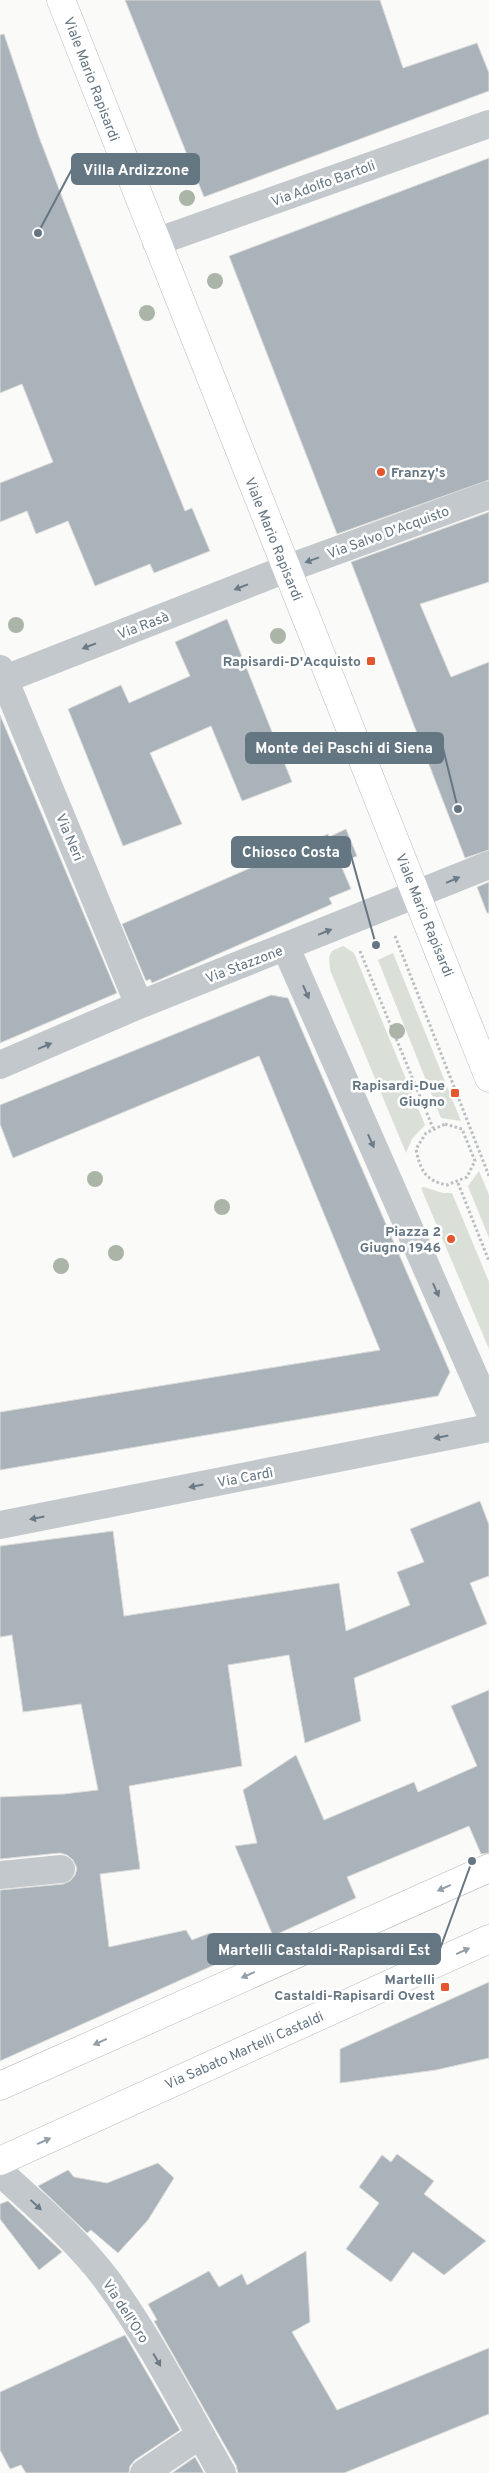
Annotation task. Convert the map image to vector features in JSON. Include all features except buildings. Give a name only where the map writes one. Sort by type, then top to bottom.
[{"type":"main road","name":"Viale Mario Rapisardi","points":[[61,0],[489,1078]]},
{"type":"main road","points":[[0,2086],[489,1868]]},
{"type":"main road","name":"Via Sabato Martelli Castaldi","points":[[0,2161],[489,1939]]},
{"type":"street","name":"Via Adolfo Bartoli","points":[[156,242],[489,124]]},
{"type":"street","name":"Via Salvo D'Acquisto","points":[[286,569],[489,495]]},
{"type":"street","name":"Via Rasà","points":[[1,676],[286,569]]},
{"type":"street","name":"Via Neri","points":[[1,676],[139,1005]]},
{"type":"street","name":"Via Stazzone","points":[[0,1065],[139,1005],[286,948],[489,865]]},
{"type":"street","points":[[286,948],[489,1410]]},
{"type":"street","name":"Via Cardì","points":[[0,1525],[489,1428]]},
{"type":"street","points":[[0,1875],[62,1869]]},
{"type":"street","name":"Via dell'Oro","points":[[0,2172],[48,2216],[106,2279],[133,2318],[222,2473]]},
{"type":"street","points":[[144,2473],[200,2435]]},
{"type":"path","points":[[392,928],[489,1176]]},
{"type":"path","points":[[358,947],[434,1128]]},
{"type":"path","points":[[446,1124],[462,1129],[469,1143],[475,1162],[467,1177],[447,1185],[427,1178],[420,1167],[416,1149],[426,1133],[446,1124]]},
{"type":"path","points":[[469,1143],[475,1140]]},
{"type":"path","points":[[458,1182],[489,1261]]},
{"type":"shaded area","points":[[343,946],[354,953],[425,1125],[412,1139],[406,1153],[330,970],[329,957],[332,951]]},
{"type":"shaded area","points":[[393,953],[461,1121],[441,1118],[378,960]]},
{"type":"shaded area","points":[[479,1171],[489,1195],[489,1238],[468,1186]]},
{"type":"shaded area","points":[[424,1187],[443,1193],[452,1193],[489,1282],[489,1349],[421,1188]]},
{"type":"place","name":"Villa Ardizzone","points":[[38,233]]},
{"type":"place","name":"Franzy's","points":[[381,472]]},
{"type":"place","name":"Rapisardi-D'Acquisto","points":[[371,661]]},
{"type":"place","name":"Monte dei Paschi di Siena","points":[[458,809]]},
{"type":"place","name":"Chiosco Costa","points":[[376,945]]},
{"type":"place","name":"Rapisardi-Due Giugno","points":[[455,1093]]},
{"type":"place","name":"Piazza 2 Giugno 1946","points":[[451,1239]]},
{"type":"place","name":"Martelli Castaldi-Rapisardi Est","points":[[472,1861]]},
{"type":"place","name":"Martelli Castaldi-Rapisardi Ovest","points":[[445,1987]]}]
